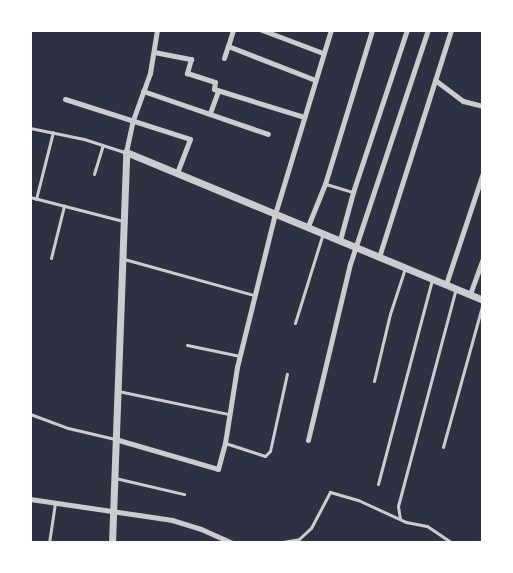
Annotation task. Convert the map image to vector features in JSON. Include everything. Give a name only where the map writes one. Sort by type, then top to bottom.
[{"type":"street","points":[[112,543],[126,152],[133,120],[150,73],[157,30]]},
{"type":"street","points":[[224,58],[233,30]]},
{"type":"street","points":[[262,30],[323,53]]},
{"type":"street","points":[[115,439],[218,469],[225,443],[228,414],[240,356],[275,214],[331,30]]},
{"type":"street","points":[[308,226],[325,184],[372,30]]},
{"type":"street","points":[[340,240],[353,192],[407,30]]},
{"type":"street","points":[[308,440],[350,264],[358,248],[428,30]]},
{"type":"street","points":[[379,257],[451,30]]},
{"type":"street","points":[[228,46],[315,80]]},
{"type":"street","points":[[154,52],[191,59],[187,73],[215,82],[214,89],[218,91],[304,117]]},
{"type":"street","points":[[435,80],[463,101],[483,106]]},
{"type":"street","points":[[143,91],[268,134]]},
{"type":"street","points":[[210,113],[218,91]]},
{"type":"street","points":[[65,99],[190,139],[177,173]]},
{"type":"street","points":[[126,152],[456,288],[483,302]]},
{"type":"street","points":[[446,284],[483,173]]},
{"type":"street","points":[[470,294],[483,258]]},
{"type":"street","points":[[30,499],[172,520],[233,543]]},
{"type":"lane","points":[[30,128],[126,152]]},
{"type":"lane","points":[[36,199],[53,132]]},
{"type":"lane","points":[[94,174],[103,145]]},
{"type":"lane","points":[[325,184],[353,192]]},
{"type":"lane","points":[[30,197],[124,222]]},
{"type":"lane","points":[[51,258],[64,206]]},
{"type":"lane","points":[[295,323],[324,233]]},
{"type":"lane","points":[[123,259],[256,295]]},
{"type":"lane","points":[[374,381],[390,314],[405,268]]},
{"type":"lane","points":[[378,484],[432,279]]},
{"type":"lane","points":[[400,519],[398,506],[456,288]]},
{"type":"lane","points":[[443,447],[483,302]]},
{"type":"lane","points":[[187,345],[240,356]]},
{"type":"lane","points":[[225,443],[266,456],[270,451],[287,374]]},
{"type":"lane","points":[[118,391],[228,414]]},
{"type":"lane","points":[[30,414],[68,428],[115,439]]},
{"type":"lane","points":[[115,477],[184,494]]},
{"type":"lane","points":[[277,543],[300,539],[311,528],[330,492],[358,500],[400,519],[427,526],[452,543]]},
{"type":"lane","points":[[50,543],[55,503]]}]
